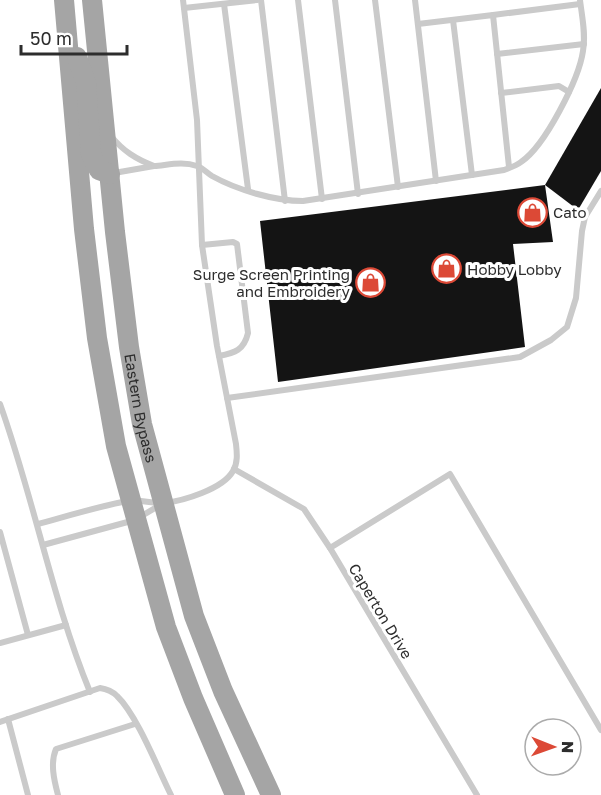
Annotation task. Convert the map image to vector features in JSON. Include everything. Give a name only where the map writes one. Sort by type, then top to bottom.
[{"type":"main road","name":"Eastern Bypass","points":[[64,0],[84,229],[97,338],[117,446],[135,520],[166,627],[193,698],[235,795]]},
{"type":"main road","name":"Eastern Bypass","points":[[92,0],[115,232],[129,347],[142,424],[194,616],[223,691],[271,795]]},
{"type":"main road","points":[[68,32],[86,83],[91,155],[99,170],[110,174]]},
{"type":"lane","points":[[43,545],[135,520],[163,503],[211,489],[227,479],[234,470],[237,457],[236,444],[210,306],[202,245],[195,99],[183,0]]},
{"type":"lane","points":[[184,8],[259,0],[285,201]]},
{"type":"lane","points":[[298,0],[322,199]]},
{"type":"lane","points":[[335,0],[358,194]]},
{"type":"lane","points":[[375,0],[398,187]]},
{"type":"lane","points":[[416,0],[436,181]]},
{"type":"lane","points":[[110,174],[186,163],[199,166],[211,176],[285,201],[358,194],[472,175],[521,162],[535,148],[556,117],[580,67],[584,44],[580,2],[418,24]]},
{"type":"lane","points":[[224,4],[248,189]]},
{"type":"lane","points":[[493,15],[509,167]]},
{"type":"lane","points":[[453,20],[472,175]]},
{"type":"lane","points":[[497,54],[584,44]]},
{"type":"lane","points":[[501,93],[559,86],[569,92]]},
{"type":"lane","points":[[106,129],[120,147],[138,160],[154,166]]},
{"type":"lane","points":[[227,398],[520,357],[551,340],[567,327],[576,298],[585,217],[601,191]]},
{"type":"lane","points":[[202,245],[232,242],[237,244],[247,340],[236,352],[219,356]]},
{"type":"lane","points":[[0,404],[38,524],[75,656],[90,692]]},
{"type":"lane","name":"Caperton Drive","points":[[234,470],[304,509],[477,795]]},
{"type":"lane","points":[[330,549],[450,474],[601,730]]},
{"type":"lane","points":[[38,524],[130,500],[163,503]]},
{"type":"lane","points":[[0,532],[28,635]]},
{"type":"lane","points":[[0,643],[66,625]]},
{"type":"lane","points":[[0,722],[100,688],[112,692],[123,702],[171,795]]},
{"type":"lane","points":[[8,719],[28,795]]},
{"type":"lane","points":[[58,795],[54,781],[53,756],[56,749],[135,724]]},
{"type":"building","points":[[601,88],[601,171],[578,210],[545,185]]},
{"type":"building","points":[[545,185],[553,242],[513,244],[525,347],[278,382],[260,221]]},
{"type":"place","name":"Cato","points":[[532,212]]},
{"type":"place","name":"Hobby Lobby","points":[[446,269]]},
{"type":"place","name":"Surge Screen Printing and Embroidery","points":[[371,283]]}]
